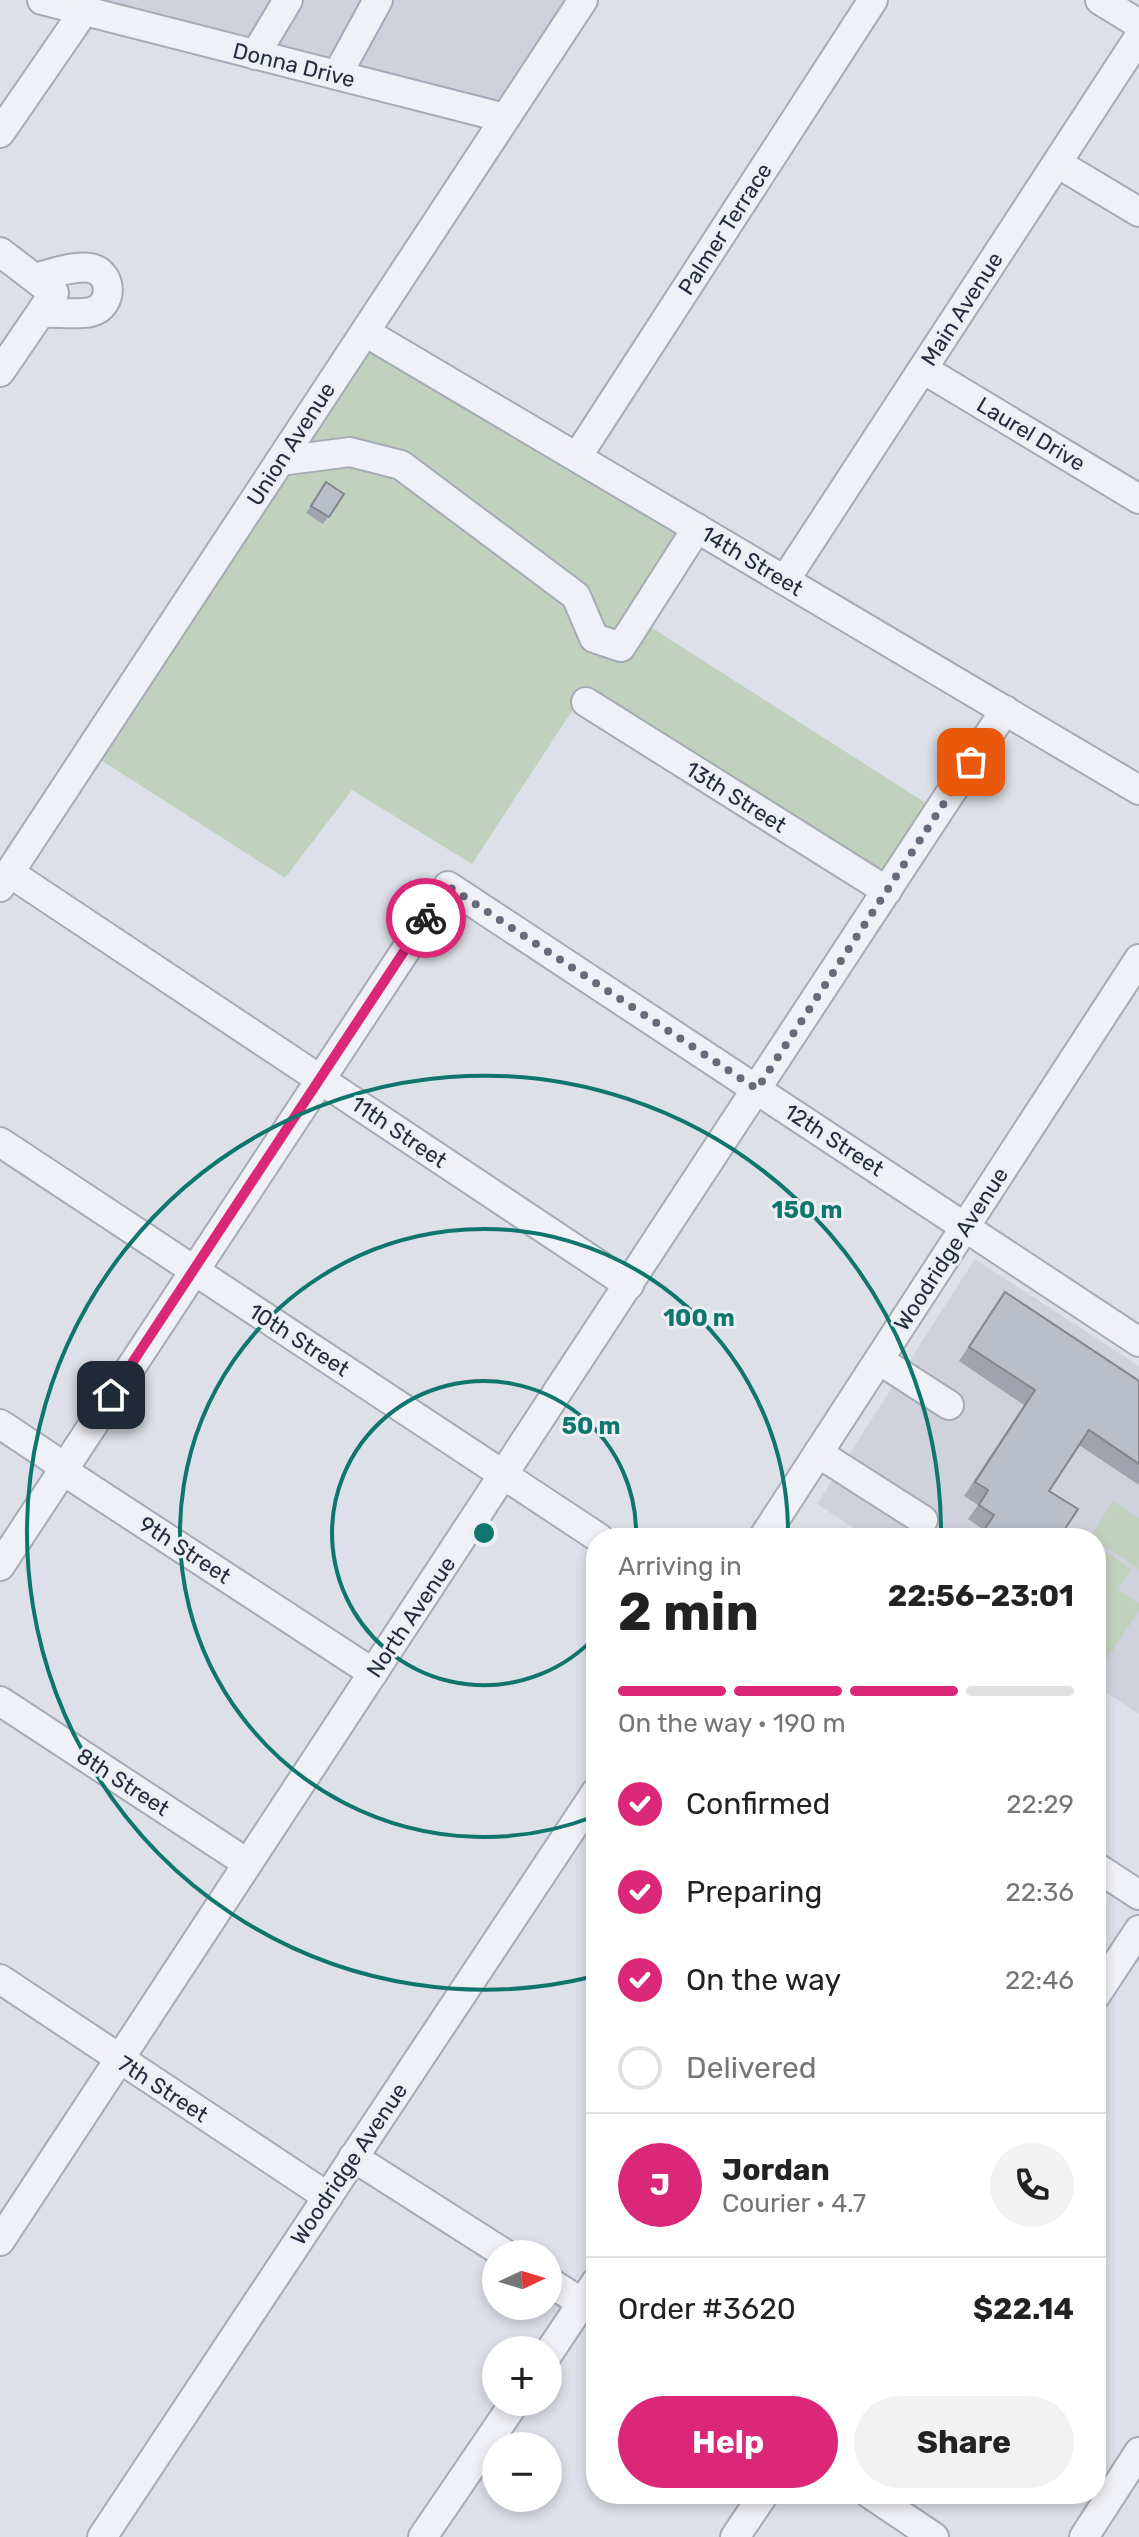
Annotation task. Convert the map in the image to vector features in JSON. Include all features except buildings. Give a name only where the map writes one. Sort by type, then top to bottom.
[{"type":"street","name":"Donna Drive","points":[[42,0],[84,11],[140,12],[255,55],[505,118]]},
{"type":"street","points":[[255,55],[288,0]]},
{"type":"street","points":[[337,75],[378,0]]},
{"type":"street","name":"Union Avenue","points":[[5,880],[583,0]]},
{"type":"street","name":"Palmer Terrace","points":[[577,457],[873,0]]},
{"type":"street","points":[[1100,0],[1139,24]]},
{"type":"street","points":[[0,133],[84,11]]},
{"type":"street","name":"Main Avenue","points":[[785,580],[1139,37]]},
{"type":"street","points":[[1057,163],[1139,212]]},
{"type":"street","points":[[0,252],[54,293],[0,372]]},
{"type":"street","points":[[35,278],[88,267],[99,270],[109,287],[101,306],[92,312],[41,313]]},
{"type":"street","name":"14th Street","points":[[365,332],[1139,790]]},
{"type":"street","name":"Laurel Drive","points":[[923,369],[1139,499]]},
{"type":"street","points":[[280,461],[350,452],[401,465],[576,596],[594,638],[621,647],[697,528]]},
{"type":"street","name":"13th Street","points":[[586,702],[887,891]]},
{"type":"street","name":"North Avenue","points":[[0,2241],[1005,710]]},
{"type":"street","name":"11th Street","points":[[5,880],[320,1079],[629,1285]]},
{"type":"street","name":"12th Street","points":[[320,1079],[448,886],[1139,1342]]},
{"type":"street","name":"Woodridge Avenue","points":[[769,1528],[1139,959]]},
{"type":"street","points":[[0,1566],[320,1079]]},
{"type":"street","name":"10th Street","points":[[0,1142],[586,1530]]},
{"type":"street","points":[[879,1360],[949,1405]]},
{"type":"street","name":"9th Street","points":[[0,1424],[57,1462],[62,1470],[373,1673]]},
{"type":"street","points":[[818,1453],[923,1520]]},
{"type":"street","name":"8th Street","points":[[0,1701],[247,1863]]},
{"type":"street","name":"Woodridge Avenue","points":[[102,2537],[586,1807]]},
{"type":"street","points":[[1106,1874],[1139,1895]]},
{"type":"street","points":[[1106,1980],[1139,1930]]},
{"type":"street","name":"7th Street","points":[[0,1979],[328,2197]]},
{"type":"street","points":[[353,2157],[483,2240]]},
{"type":"street","points":[[562,2287],[586,2297]]},
{"type":"street","points":[[562,2336],[586,2305]]},
{"type":"street","points":[[423,2537],[505,2416]]},
{"type":"street","points":[[1106,2503],[1139,2452]]},
{"type":"street","points":[[735,2537],[757,2504]]},
{"type":"street","points":[[885,2504],[934,2537]]},
{"type":"street","points":[[1084,2537],[1105,2504]]},
{"type":"shaded area","points":[[30,0],[598,0],[509,121]]},
{"type":"shaded area","points":[[975,1259],[1139,1366],[1139,1714],[1106,1693],[1106,1528],[854,1528],[817,1504]]},
{"type":"green space","points":[[375,329],[702,533],[638,619],[943,814],[887,899],[583,694],[472,864],[352,790],[285,878],[93,755]]},
{"type":"green space","points":[[1113,1501],[1139,1518],[1139,1569],[1106,1548],[1106,1528],[1096,1528]]},
{"type":"green space","points":[[1106,1552],[1131,1569],[1118,1589],[1139,1603],[1139,1611],[1106,1660]]},
{"type":"way so far","points":[[426,918],[448,886],[757,1089],[971,762]]},
{"type":"route","points":[[111,1395],[426,918]]}]
